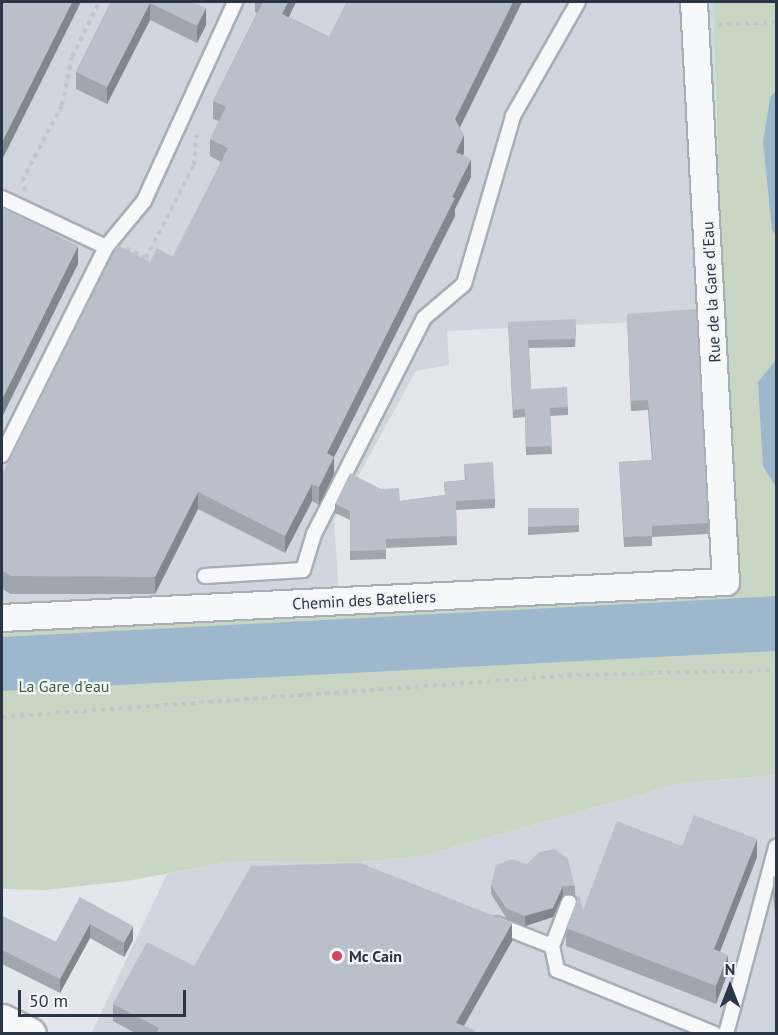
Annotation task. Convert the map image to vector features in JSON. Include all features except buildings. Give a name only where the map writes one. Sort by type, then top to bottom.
[{"type":"street","name":"Rue de la Gare d'Eau","points":[[694,2],[726,582]]},
{"type":"street","name":"Chemin des Bateliers","points":[[2,618],[726,582]]},
{"type":"street","points":[[2,1021],[28,1034]]},
{"type":"lane","points":[[2,455],[108,244],[144,201],[235,2]]},
{"type":"lane","points":[[205,576],[303,570],[314,534],[424,318],[464,284],[513,116],[578,2]]},
{"type":"lane","points":[[2,198],[108,244]]},
{"type":"lane","points":[[726,1034],[777,847]]},
{"type":"lane","points":[[569,902],[552,946],[557,970],[696,1029],[715,1034]]},
{"type":"lane","points":[[485,920],[552,946]]},
{"type":"path","points":[[31,212],[22,181],[62,105],[72,57],[99,2]]},
{"type":"path","points":[[696,27],[777,21]]},
{"type":"path","points":[[108,244],[146,258],[194,165],[198,122]]},
{"type":"path","points":[[2,717],[578,675],[777,670]]},
{"type":"shaded area","points":[[2,2],[713,2],[721,302],[701,319],[447,331],[449,365],[416,371],[334,520],[340,612],[2,626]]},
{"type":"shaded area","name":"Mc Cain","points":[[776,775],[776,1033],[91,1034],[167,874],[235,861],[351,863],[422,856],[681,783]]},
{"type":"green space","name":"La Gare d'eau","points":[[713,2],[776,2],[776,775],[681,783],[422,856],[351,863],[235,861],[127,881],[45,890],[2,889],[2,626],[732,590]]},
{"type":"water","points":[[776,90],[776,236],[772,229],[763,142],[770,98]]},
{"type":"water","points":[[776,360],[776,487],[763,466],[758,382]]},
{"type":"water","points":[[776,596],[776,651],[2,691],[2,637]]},
{"type":"place","name":"Mc Cain","points":[[337,956]]}]
